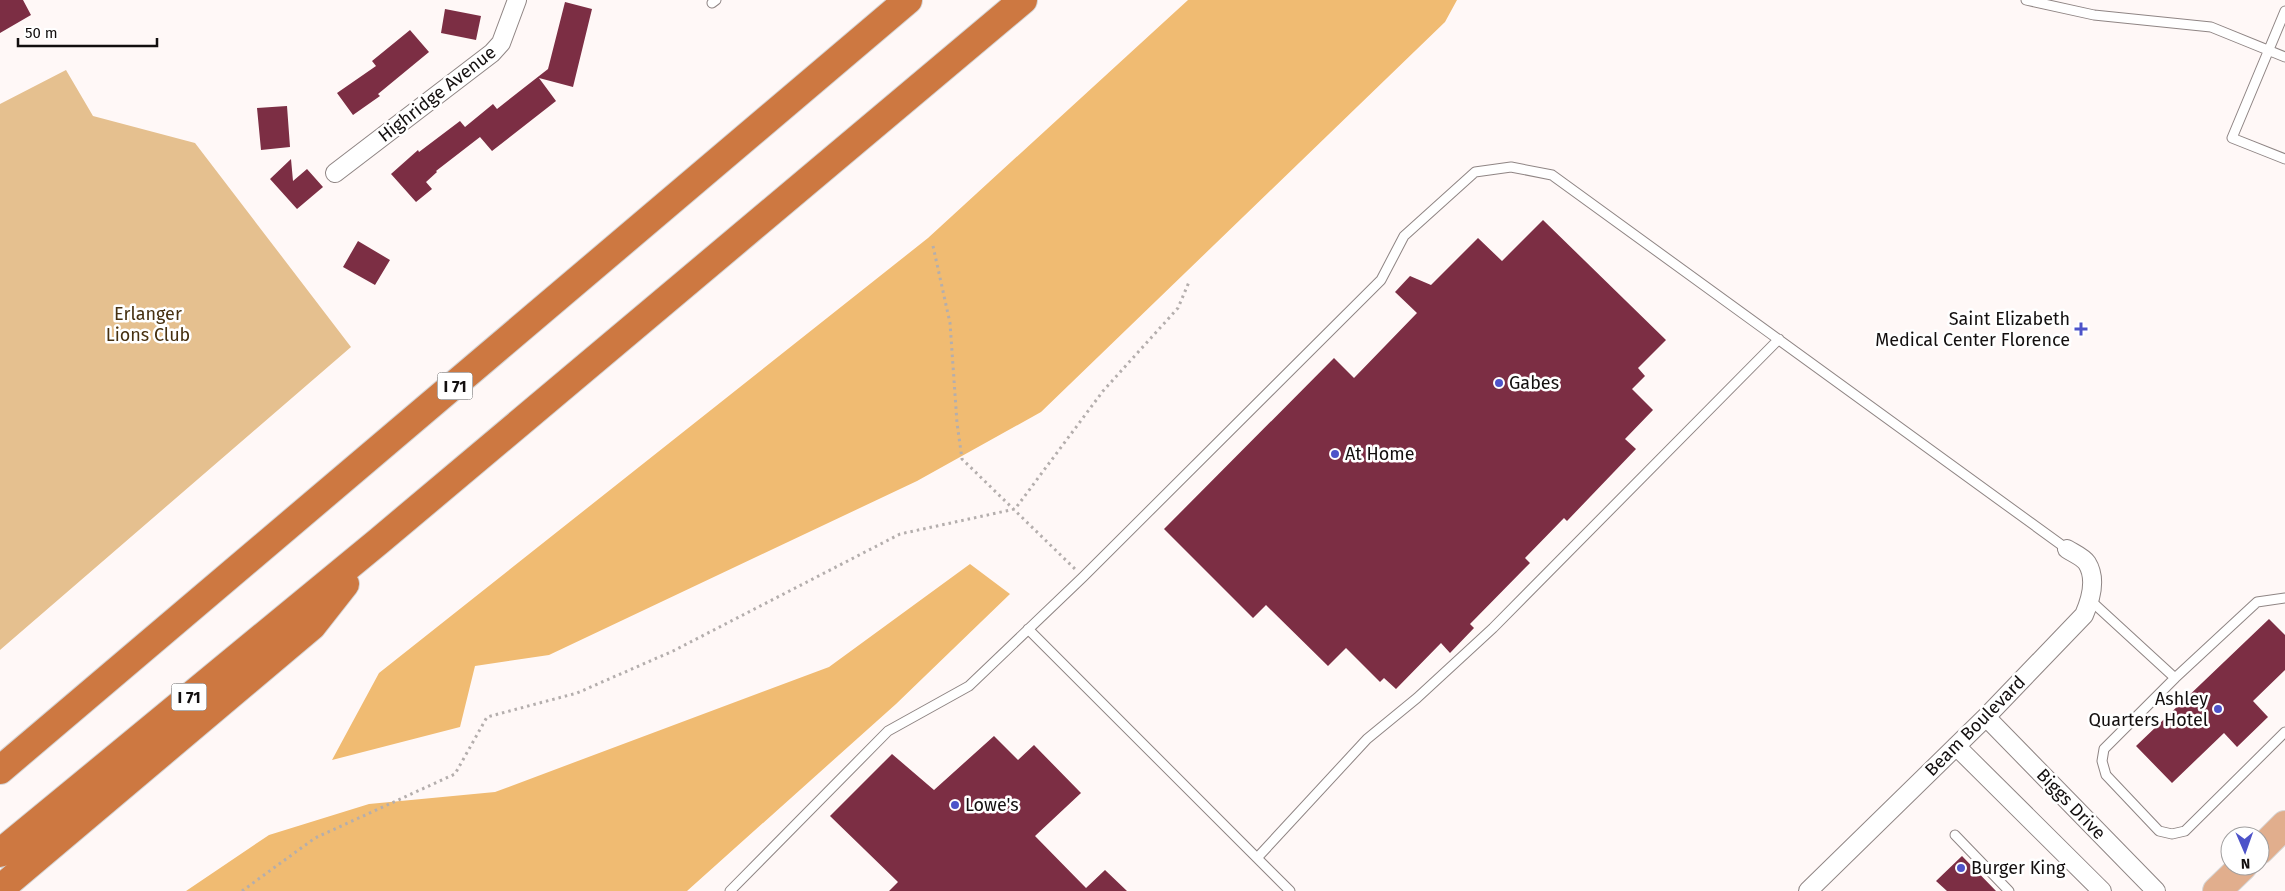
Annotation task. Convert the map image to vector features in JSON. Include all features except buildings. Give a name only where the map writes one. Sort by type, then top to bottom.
[{"type":"highway","name":"I 71","points":[[0,770],[908,0]]},
{"type":"highway","name":"I 71","points":[[0,854],[379,541],[1023,0]]},
{"type":"highway","points":[[0,889],[312,626],[379,541]]},
{"type":"main road","points":[[2270,840],[2285,825]]},
{"type":"main road","points":[[2217,891],[2233,876]]},
{"type":"street","name":"Highridge Avenue","points":[[335,172],[492,53],[502,43],[517,0]]},
{"type":"street","name":"Beam Boulevard","points":[[1808,891],[1986,717],[2084,614],[2090,600],[2093,581],[2087,562],[2067,549]]},
{"type":"street","name":"Biggs Drive","points":[[1986,717],[2156,891]]},
{"type":"street","points":[[1956,746],[2102,891]]},
{"type":"lane","points":[[2026,0],[2052,2],[2094,14],[2211,27],[2285,57]]},
{"type":"lane","points":[[2285,12],[2232,138],[2285,160]]},
{"type":"lane","points":[[730,891],[888,731],[969,686],[1082,577],[1380,280],[1404,236],[1475,172],[1511,167],[1552,175],[2067,549]]},
{"type":"lane","points":[[1257,858],[1367,739],[1417,698],[1493,628],[1779,339]]},
{"type":"lane","points":[[2285,598],[2257,602],[2175,678],[2104,749],[2102,761],[2106,776],[2159,831],[2172,834],[2185,831],[2285,732]]},
{"type":"lane","points":[[2090,600],[2175,678]]},
{"type":"lane","points":[[1028,629],[1257,858],[1286,890]]},
{"type":"lane","points":[[1955,835],[2009,891]]},
{"type":"path","points":[[933,246],[950,323],[956,423],[962,459],[1015,509],[1082,577]]},
{"type":"path","points":[[242,891],[315,838],[455,774],[487,717],[577,693],[673,652],[900,534],[1015,509],[1103,391],[1178,308],[1189,282]]},
{"type":"green space","name":"Erlanger Lions Club","points":[[66,70],[93,116],[195,143],[351,347],[0,650],[0,104]]},
{"type":"shaded area","points":[[1188,0],[1457,0],[1445,22],[1041,412],[917,481],[549,655],[475,666],[460,727],[332,760],[379,673],[928,238]]},
{"type":"shaded area","points":[[970,564],[1010,594],[896,704],[687,891],[186,891],[269,835],[369,804],[495,792],[829,667]]},
{"type":"place","name":"Saint Elizabeth Medical Center Florence","points":[[2081,329]]},
{"type":"place","name":"Gabes","points":[[1499,383]]},
{"type":"place","name":"At Home","points":[[1335,454]]},
{"type":"place","name":"Ashley Quarters Hotel","points":[[2218,709]]},
{"type":"place","name":"Lowe's","points":[[955,805]]},
{"type":"place","name":"Burger King","points":[[1961,868]]}]
